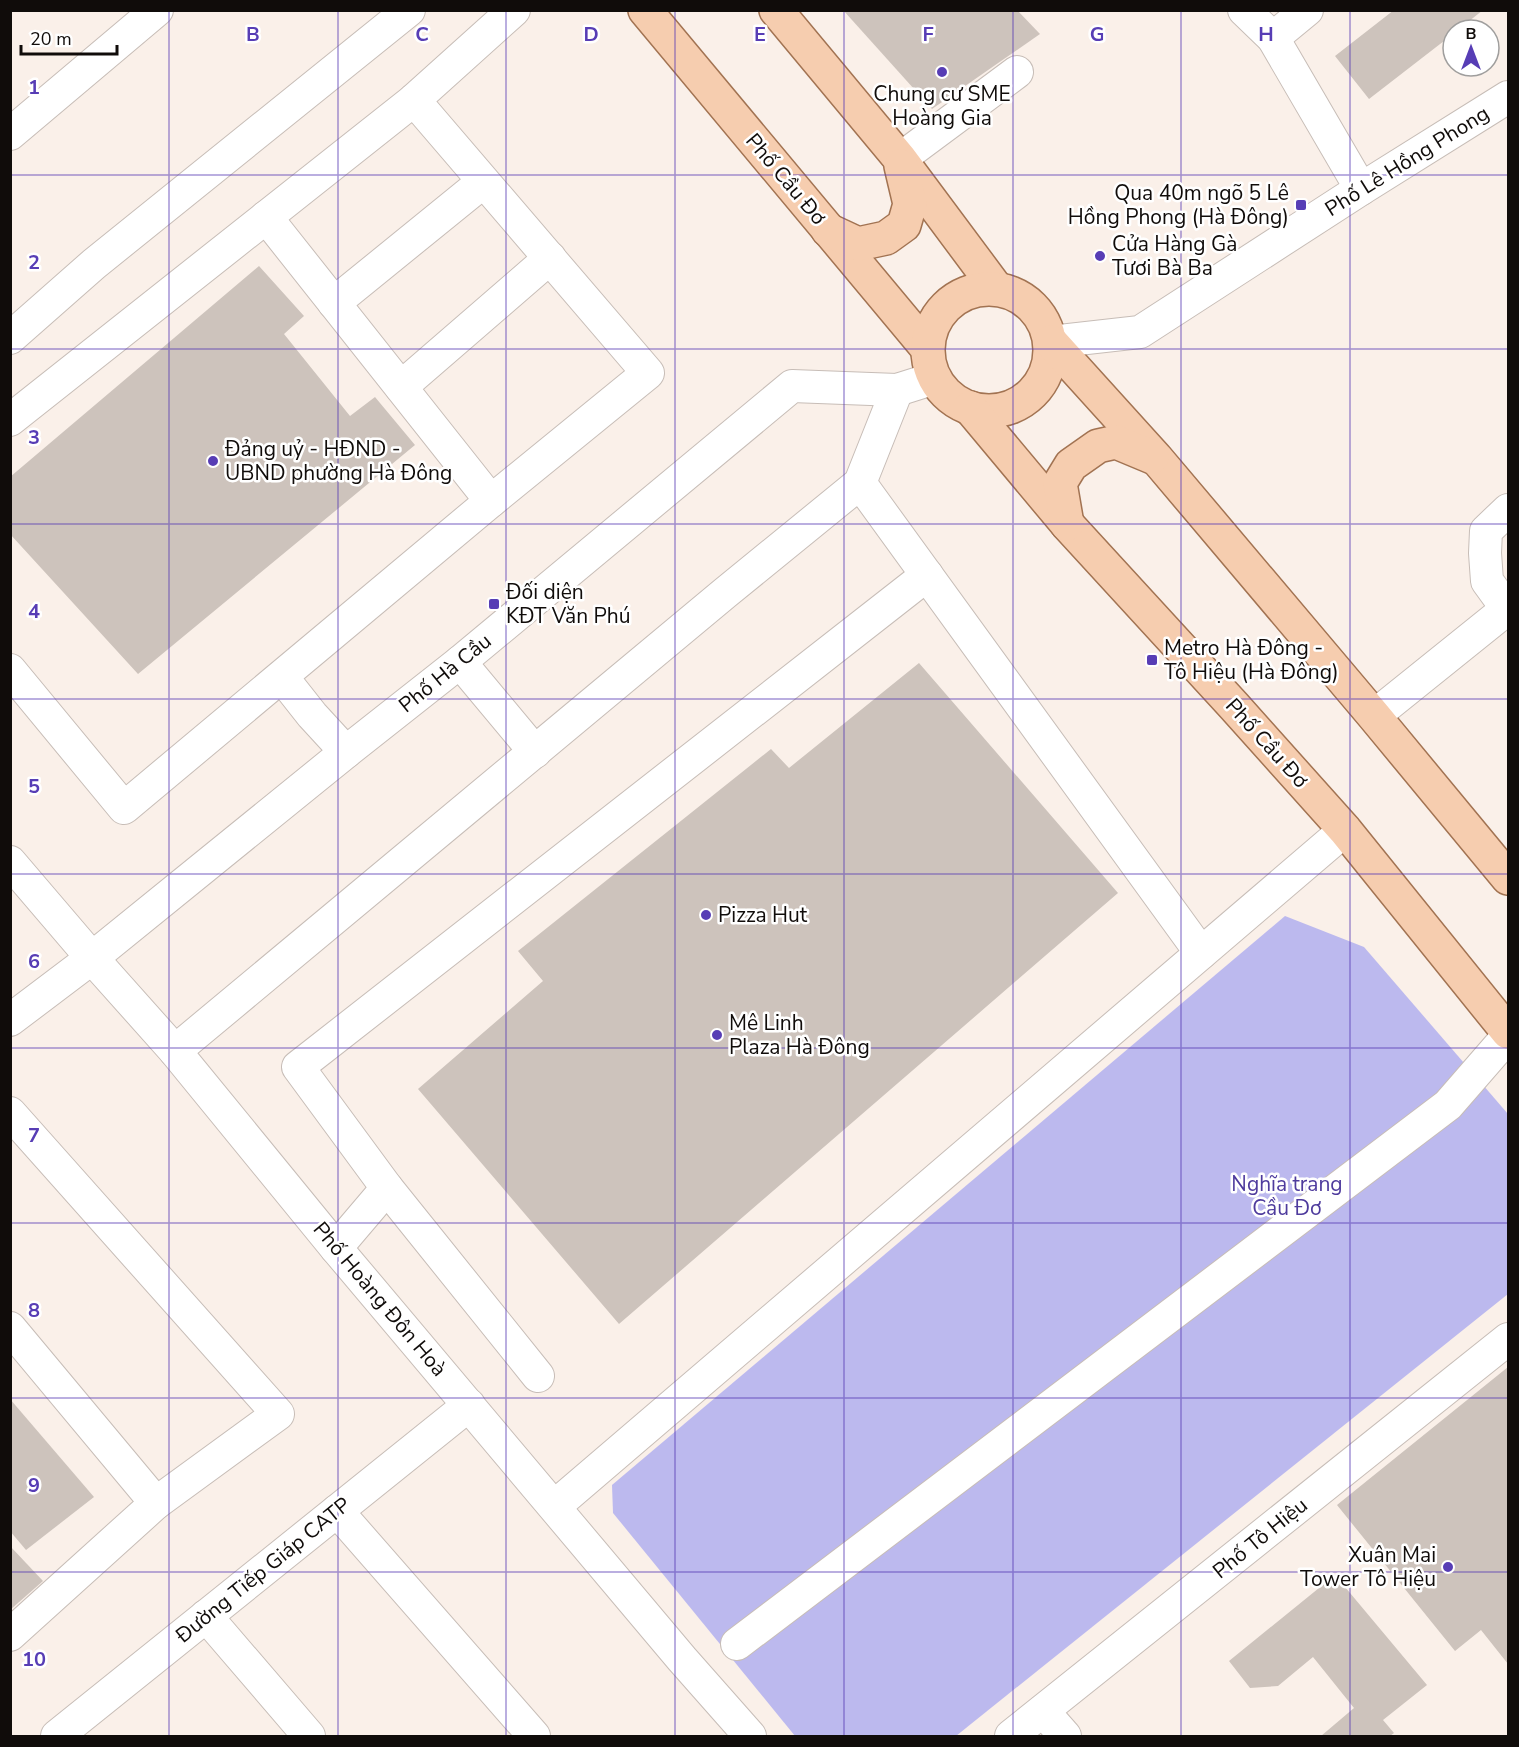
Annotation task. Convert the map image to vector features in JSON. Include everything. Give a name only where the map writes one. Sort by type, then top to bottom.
[{"type":"main road","name":"Phố Cầu Đơ","points":[[645,10],[828,230],[931,363]]},
{"type":"main road","points":[[776,10],[900,159],[996,288]]},
{"type":"main road","points":[[828,230],[858,244],[885,237],[904,225],[910,204],[900,159]]},
{"type":"main road","points":[[996,288],[1016,293],[1033,306],[1045,322],[1051,342],[1050,363],[1042,382],[1028,398],[1010,408],[990,412],[970,408],[952,399],[939,386],[931,363],[930,328],[940,311],[956,298],[975,290],[996,288]]},
{"type":"main road","points":[[1051,342],[1156,458],[1509,878]]},
{"type":"main road","name":"Phố Cầu Đơ","points":[[970,408],[1066,524],[1345,830],[1509,1034]]},
{"type":"main road","points":[[1066,524],[1060,483],[1071,465],[1098,446],[1116,442],[1156,458]]},
{"type":"street","points":[[10,134],[158,10]]},
{"type":"street","points":[[10,338],[94,264],[409,10]]},
{"type":"street","points":[[10,420],[414,100],[514,10]]},
{"type":"street","points":[[1244,10],[1273,38],[1361,189]]},
{"type":"street","points":[[1273,38],[1307,10]]},
{"type":"street","points":[[900,159],[1017,72]]},
{"type":"street","name":"Phố Lê Hồng Phong","points":[[1051,342],[1140,332],[1361,189],[1509,97]]},
{"type":"street","points":[[10,670],[124,808],[648,373],[414,100]]},
{"type":"street","points":[[334,303],[483,182]]},
{"type":"street","points":[[266,217],[491,501]]},
{"type":"street","points":[[401,387],[550,258]]},
{"type":"street","name":"Phố Hà Cầu","points":[[10,1020],[92,958],[460,662],[792,386],[897,390],[931,363]]},
{"type":"street","points":[[175,1051],[725,593],[861,483],[897,390]]},
{"type":"street","points":[[861,483],[1201,953]]},
{"type":"street","points":[[1374,716],[1508,609],[1487,581],[1485,553],[1486,531],[1509,510]]},
{"type":"street","points":[[538,1376],[387,1188],[298,1066],[927,575]]},
{"type":"street","points":[[460,662],[535,752]]},
{"type":"street","points":[[282,677],[312,715],[346,752]]},
{"type":"street","points":[[555,1506],[1345,830]]},
{"type":"street","name":"Phố Hoàng Đôn Hoà","points":[[10,862],[175,1051],[336,1248],[682,1659],[740,1733]]},
{"type":"street","points":[[737,1644],[1448,1105],[1509,1034]]},
{"type":"street","points":[[10,1113],[278,1414],[156,1503],[10,1635]]},
{"type":"street","points":[[336,1248],[387,1188]]},
{"type":"street","points":[[10,1328],[156,1503]]},
{"type":"street","name":"Phố Tô Hiệu","points":[[1011,1737],[1509,1339]]},
{"type":"street","name":"Đường Tiếp Giáp CATP","points":[[57,1737],[469,1405]]},
{"type":"street","points":[[337,1511],[534,1737]]},
{"type":"street","points":[[206,1616],[307,1736]]},
{"type":"street","points":[[1043,1711],[1065,1737]]},
{"type":"green space","name":"Nghĩa trang Cầu Đơ","points":[[1285,916],[1364,947],[1508,1114],[1508,1294],[956,1736],[795,1736],[613,1513],[612,1485]]},
{"type":"building","name":"Chung cư SME Hoàng Gia","points":[[843,10],[1017,10],[1040,34],[932,109]]},
{"type":"building","points":[[1394,10],[1483,10],[1473,18],[1441,18],[1441,43],[1369,99],[1335,56]]},
{"type":"building","name":"Đảng uỷ - HĐND - UBND phường Hà Đông","points":[[259,266],[304,316],[284,334],[350,416],[375,397],[415,445],[138,674],[10,534],[10,477]]},
{"type":"building","name":"Mê Linh Plaza Hà Đông","points":[[919,663],[1118,893],[619,1324],[418,1089],[543,981],[518,951],[771,749],[789,768]]},
{"type":"building","name":"Xuân Mai Tower Tô Hiệu","points":[[1508,1367],[1508,1664],[1481,1630],[1455,1651],[1337,1505]]},
{"type":"building","points":[[10,1399],[94,1497],[26,1550],[10,1531]]},
{"type":"building","points":[[10,1546],[43,1581],[10,1610]]},
{"type":"building","points":[[1335,1575],[1427,1685],[1383,1720],[1394,1733],[1390,1736],[1321,1736],[1354,1708],[1313,1657],[1278,1686],[1250,1688],[1229,1661]]},
{"type":"place","name":"Chung cư SME Hoàng Gia","points":[[942,72]]},
{"type":"place","name":"Qua 40m ngõ 5 Lê Hồng Phong (Hà Đông)","points":[[1301,205]]},
{"type":"place","name":"Cửa Hàng Gà Tươi Bà Ba","points":[[1100,256]]},
{"type":"place","name":"Đảng uỷ - HĐND - UBND phường Hà Đông","points":[[213,461]]},
{"type":"place","name":"Đối diện KĐT Văn Phú","points":[[494,604]]},
{"type":"place","name":"Metro Hà Đông - Tô Hiệu (Hà Đông)","points":[[1152,660]]},
{"type":"place","name":"Pizza Hut","points":[[706,915]]},
{"type":"place","name":"Mê Linh Plaza Hà Đông","points":[[717,1035]]},
{"type":"place","name":"Xuân Mai Tower Tô Hiệu","points":[[1448,1567]]}]
